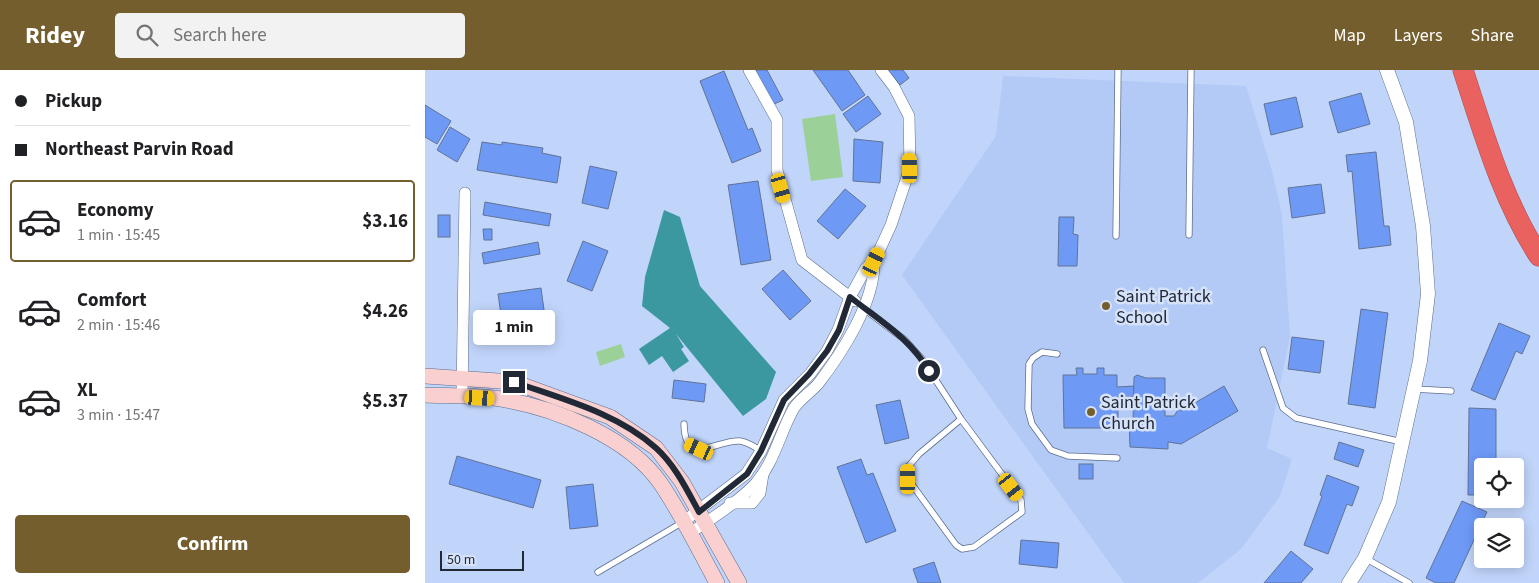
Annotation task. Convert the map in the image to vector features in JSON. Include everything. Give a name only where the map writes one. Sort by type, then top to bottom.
[{"type":"highway","points":[[1463,70],[1501,185],[1539,256]]},
{"type":"main road","points":[[425,376],[514,382],[610,417],[656,448],[682,482],[739,583]]},
{"type":"main road","points":[[425,395],[499,399],[530,405],[564,417],[623,446],[661,483],[717,583]]},
{"type":"street","points":[[749,70],[777,120],[777,170],[801,260],[863,308]]},
{"type":"street","points":[[686,527],[733,501],[752,503],[760,493],[763,472],[773,457],[795,407],[816,386],[838,358],[863,308],[874,276],[874,262],[891,225],[910,168],[909,116],[894,87],[881,70]]},
{"type":"street","points":[[1349,583],[1365,558],[1389,502],[1415,389],[1428,294],[1423,226],[1406,122],[1387,70]]},
{"type":"street","points":[[462,397],[465,193]]},
{"type":"street","points":[[702,518],[728,489],[747,474],[761,451],[784,400],[809,374],[827,351],[839,330],[850,297],[866,268],[874,262]]},
{"type":"street","points":[[728,489],[733,501]]},
{"type":"lane","points":[[1116,236],[1118,70]]},
{"type":"lane","points":[[1189,236],[1191,70]]},
{"type":"lane","points":[[863,308],[905,340],[922,359],[961,419],[1021,500],[1022,512],[974,547],[961,548],[956,545],[908,479],[908,467],[919,454],[961,419]]},
{"type":"lane","points":[[1263,350],[1283,408],[1296,418],[1402,442]]},
{"type":"lane","points":[[1057,354],[1042,352],[1033,358],[1029,364],[1028,409],[1032,424],[1051,450],[1068,456],[1117,458]]},
{"type":"lane","points":[[1415,389],[1451,391]]},
{"type":"lane","points":[[684,424],[684,438],[688,444],[699,449],[711,449],[741,441],[773,457]]},
{"type":"lane","points":[[598,572],[686,527]]},
{"type":"lane","points":[[1365,558],[1409,583]]},
{"type":"shaded area","name":"Saint Patrick School","points":[[1003,76],[1246,86],[1272,171],[1282,215],[1290,337],[1267,448],[1292,459],[1280,496],[1241,549],[1198,583],[1124,583],[902,275],[996,136]]},
{"type":"shaded area","points":[[835,114],[843,177],[811,181],[802,119]]},
{"type":"shaded area","points":[[664,210],[680,217],[700,286],[776,372],[766,399],[743,416],[676,334],[684,347],[681,349],[689,361],[673,372],[662,356],[649,365],[639,349],[670,328],[642,306],[645,277]]},
{"type":"shaded area","points":[[621,344],[625,357],[600,366],[596,352]]},
{"type":"building","points":[[757,70],[767,70],[783,100],[772,105],[754,72]]},
{"type":"building","points":[[813,70],[848,70],[865,95],[842,111]]},
{"type":"building","points":[[888,70],[903,70],[909,78],[900,85]]},
{"type":"building","points":[[724,71],[748,130],[752,128],[761,151],[732,163],[700,81]]},
{"type":"building","points":[[1361,93],[1370,124],[1338,133],[1329,102]]},
{"type":"building","points":[[868,96],[881,114],[856,132],[843,114]]},
{"type":"building","points":[[1296,97],[1303,127],[1271,135],[1264,104]]},
{"type":"building","points":[[425,105],[451,121],[437,144],[425,137]]},
{"type":"building","points":[[450,127],[470,139],[457,162],[437,150]]},
{"type":"building","points":[[854,139],[883,142],[880,183],[853,181]]},
{"type":"building","points":[[482,142],[502,145],[502,142],[543,148],[542,153],[561,157],[557,183],[477,170]]},
{"type":"building","points":[[1376,152],[1384,226],[1389,226],[1391,245],[1359,249],[1352,171],[1348,172],[1346,155]]},
{"type":"building","points":[[590,166],[617,172],[608,209],[582,203]]},
{"type":"building","points":[[758,181],[771,260],[741,265],[728,185]]},
{"type":"building","points":[[1321,184],[1325,213],[1292,218],[1288,188]]},
{"type":"building","points":[[845,189],[866,206],[838,239],[817,221]]},
{"type":"building","points":[[485,202],[551,214],[549,226],[483,215]]},
{"type":"building","points":[[438,215],[450,215],[450,237],[438,237]]},
{"type":"building","points":[[1059,217],[1074,217],[1073,234],[1078,235],[1077,266],[1058,266]]},
{"type":"building","points":[[483,229],[492,229],[492,240],[484,240]]},
{"type":"building","points":[[583,241],[608,251],[592,291],[567,281]]},
{"type":"building","points":[[538,242],[540,254],[484,264],[482,253]]},
{"type":"building","points":[[783,270],[811,301],[790,320],[762,289]]},
{"type":"building","points":[[541,288],[545,317],[502,322],[498,294]]},
{"type":"building","points":[[1361,309],[1388,313],[1375,408],[1348,404]]},
{"type":"building","points":[[1499,323],[1530,336],[1522,354],[1516,351],[1495,400],[1471,390]]},
{"type":"building","points":[[1292,337],[1324,341],[1320,373],[1288,369]]},
{"type":"building","name":"Saint Patrick Church","points":[[1076,368],[1083,368],[1083,374],[1097,374],[1097,368],[1104,368],[1104,375],[1117,375],[1117,387],[1134,386],[1134,397],[1118,396],[1118,428],[1064,428],[1063,375],[1077,375]]},
{"type":"building","points":[[1137,375],[1146,378],[1165,378],[1165,416],[1174,416],[1180,407],[1181,411],[1224,386],[1238,411],[1181,444],[1168,442],[1168,449],[1130,447],[1129,421],[1133,421],[1134,377]]},
{"type":"building","points":[[674,380],[706,384],[704,402],[672,398]]},
{"type":"building","points":[[900,400],[909,438],[885,444],[876,405]]},
{"type":"building","points":[[1469,408],[1496,409],[1496,458],[1474,458],[1474,495],[1468,495]]},
{"type":"building","points":[[1339,442],[1364,450],[1358,467],[1334,459]]},
{"type":"building","points":[[457,456],[541,480],[533,508],[449,484]]},
{"type":"building","points":[[861,459],[867,475],[873,473],[896,531],[866,543],[837,467]]},
{"type":"building","points":[[1079,464],[1093,464],[1093,479],[1079,479]]},
{"type":"building","points":[[1327,475],[1359,487],[1352,506],[1347,504],[1328,554],[1304,545],[1322,496],[1320,495]]},
{"type":"building","points":[[593,484],[598,526],[570,529],[566,487]]},
{"type":"building","points":[[1462,501],[1474,508],[1487,512],[1484,518],[1474,518],[1474,540],[1454,583],[1436,583],[1426,578]]},
{"type":"building","points":[[1021,540],[1059,543],[1057,568],[1019,564]]},
{"type":"building","points":[[1291,551],[1313,569],[1301,583],[1264,583]]},
{"type":"building","points":[[934,562],[941,583],[918,583],[913,569]]},
{"type":"place","name":"Saint Patrick School","points":[[1106,306]]},
{"type":"place","name":"Saint Patrick Church","points":[[1091,412]]},
{"type":"route","points":[[514,382],[610,417],[656,448],[682,482],[699,512],[747,474],[761,451],[784,400],[809,374],[827,351],[839,330],[850,297],[905,340],[922,359],[929,371]]}]
